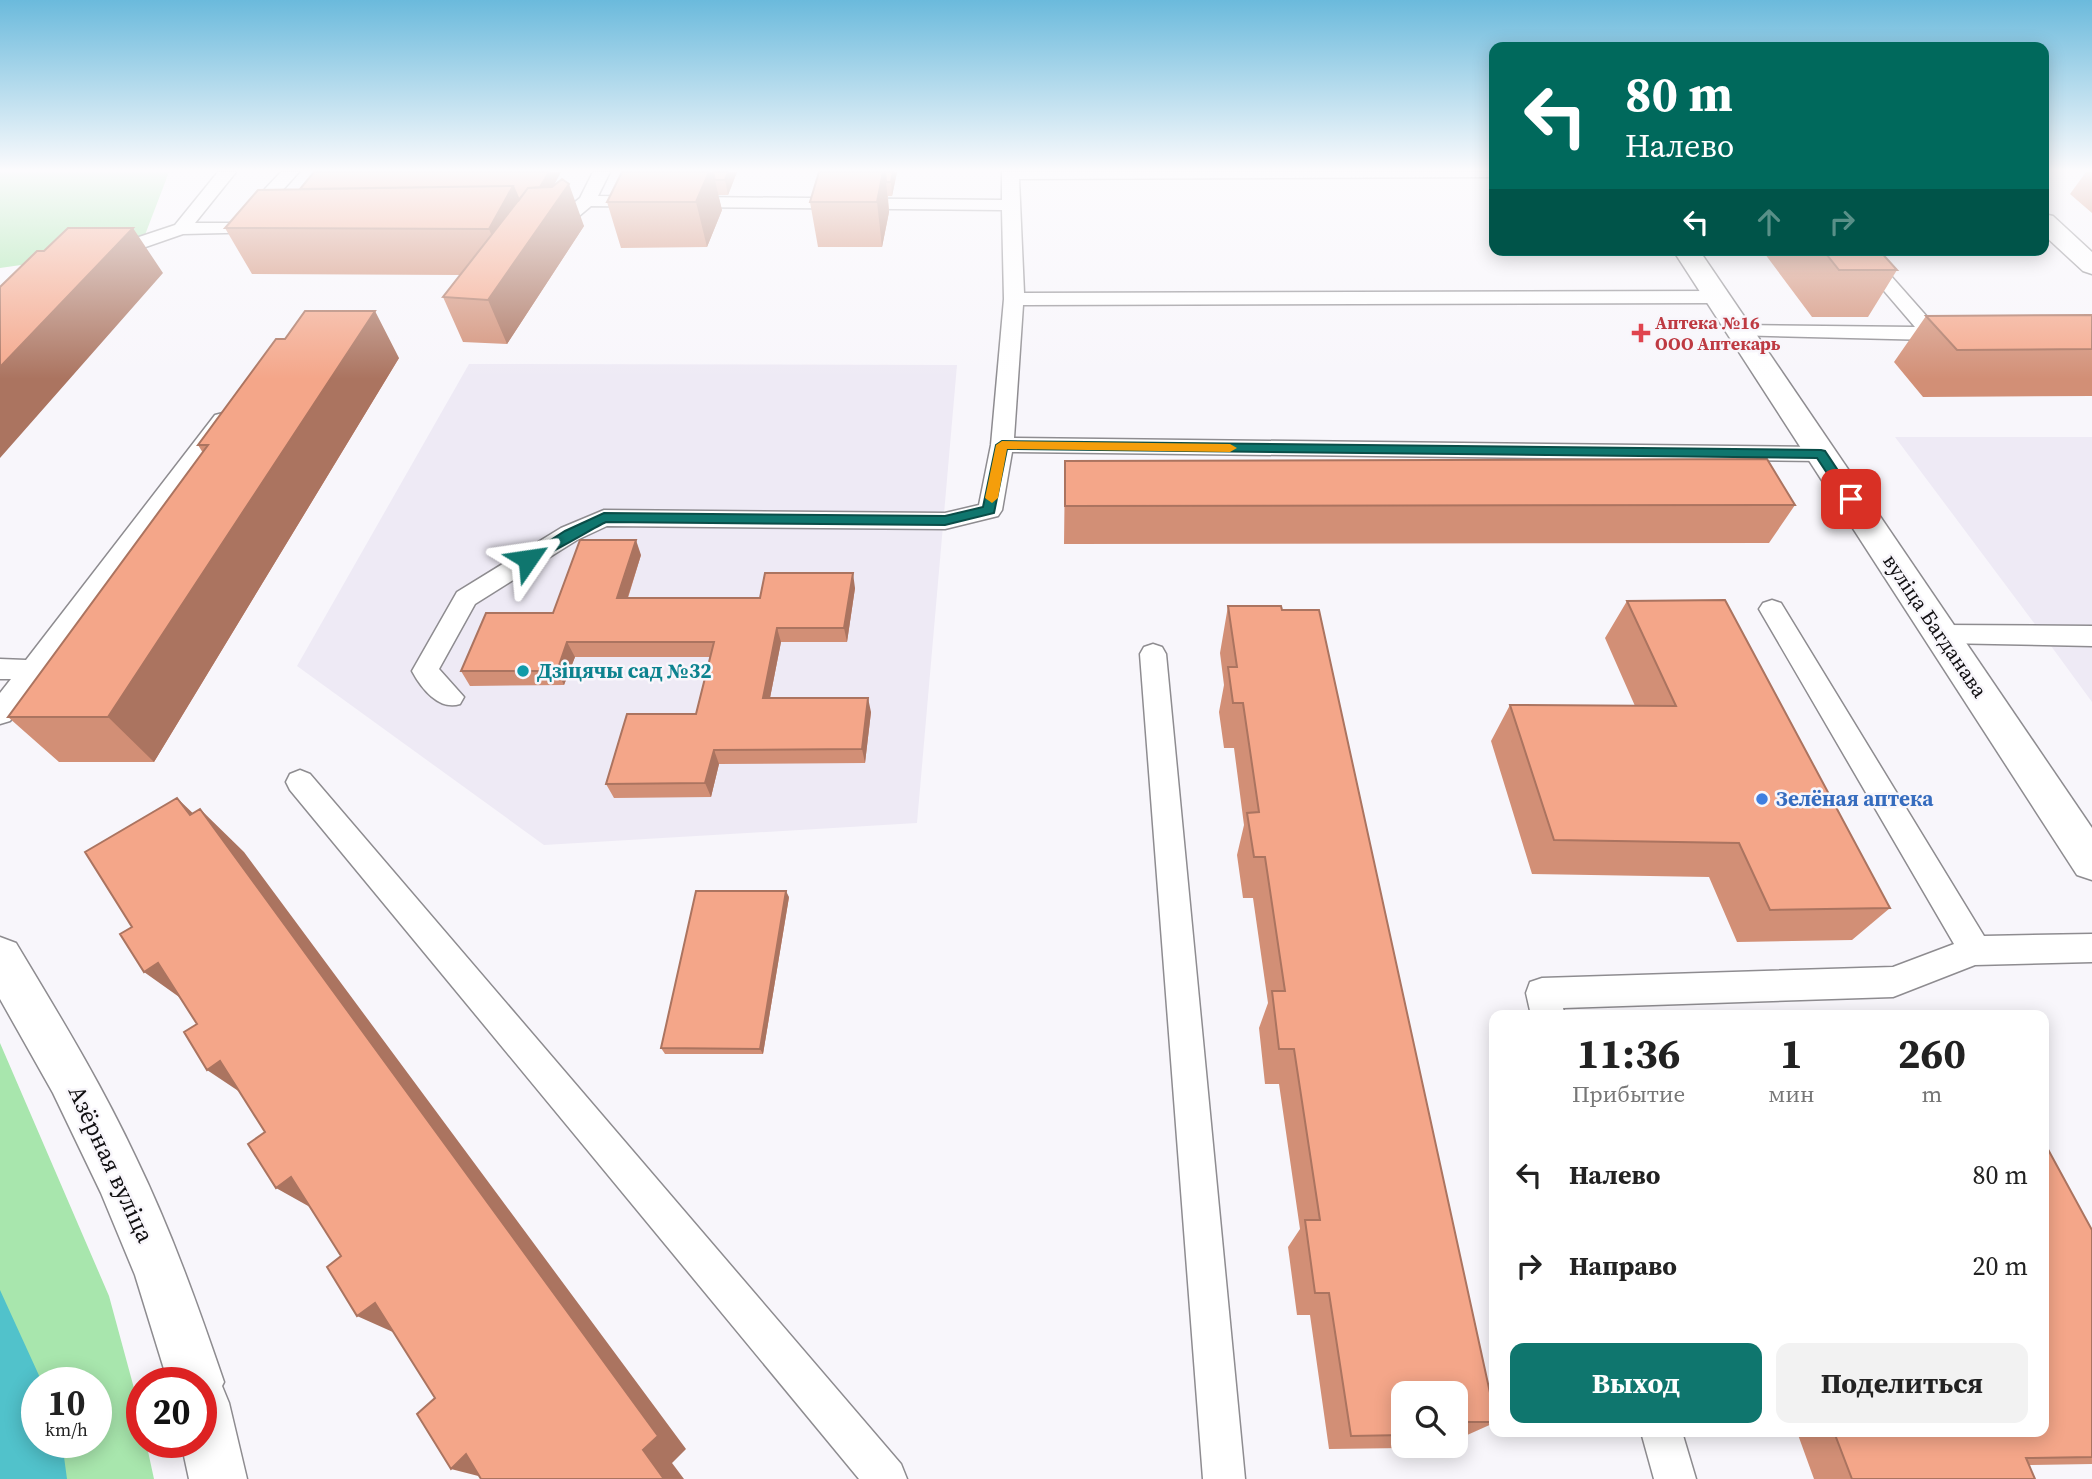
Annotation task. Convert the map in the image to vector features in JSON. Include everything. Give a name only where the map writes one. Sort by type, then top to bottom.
[{"type":"street","points":[[2066,241],[2092,265]]},
{"type":"street","name":"вуліца Багданава","points":[[1690,256],[2092,862]]},
{"type":"street","name":"Азёрная вуліца","points":[[0,957],[70,1077],[119,1176],[161,1275],[191,1367]]},
{"type":"street","points":[[213,1458],[218,1479]]},
{"type":"lane","points":[[86,261],[145,241]]},
{"type":"lane","points":[[450,696],[425,671],[466,598],[569,534],[604,518],[945,521],[990,510],[1002,445],[1014,299],[1012,241]]},
{"type":"lane","points":[[1863,256],[1932,334]]},
{"type":"lane","points":[[1014,299],[1716,297]]},
{"type":"lane","points":[[1740,331],[1972,333]]},
{"type":"lane","points":[[0,713],[238,400]]},
{"type":"lane","points":[[1002,445],[1821,454]]},
{"type":"lane","points":[[1772,609],[1975,951]]},
{"type":"lane","points":[[1941,634],[2087,642]]},
{"type":"lane","points":[[1153,654],[1224,1479]]},
{"type":"lane","points":[[0,669],[31,670]]},
{"type":"lane","points":[[300,782],[886,1479]]},
{"type":"lane","points":[[1547,1010],[1542,993],[1893,982],[1975,951],[2092,948]]},
{"type":"lane","points":[[1663,1437],[1675,1479]]},
{"type":"shaded area","points":[[469,364],[957,365],[917,823],[544,845],[297,666]]},
{"type":"shaded area","points":[[1895,437],[2092,437],[2092,702],[2043,635]]},
{"type":"green space","points":[[0,241],[143,241],[140,248],[0,268]]},
{"type":"green space","points":[[0,1043],[109,1296],[128,1367],[126,1367],[126,1458],[149,1458],[154,1479],[0,1479]]},
{"type":"water","points":[[0,1290],[35,1367],[21,1367],[21,1458],[64,1458],[67,1479],[0,1479]]},
{"type":"building","points":[[54,241],[121,241],[0,367],[0,287],[37,251],[44,251]]},
{"type":"building","points":[[487,241],[529,241],[488,300],[443,297]]},
{"type":"building","points":[[1828,256],[1884,256],[1897,270],[1839,270]]},
{"type":"building","points":[[305,311],[375,311],[108,717],[8,717],[208,445],[198,445],[276,339],[285,339]]},
{"type":"building","points":[[2092,315],[2092,349],[1957,350],[1926,316]]},
{"type":"building","points":[[1767,459],[1795,505],[1065,506],[1065,461]]},
{"type":"building","name":"Дзіцячы сад №32","points":[[580,540],[636,540],[617,598],[760,598],[765,573],[853,573],[844,628],[777,628],[763,698],[868,698],[862,749],[714,750],[705,783],[606,784],[627,714],[696,714],[714,642],[567,642],[557,671],[461,671],[486,613],[553,613]]},
{"type":"building","points":[[1725,600],[1890,908],[1770,910],[1739,843],[1554,840],[1510,705],[1676,706],[1627,601]]},
{"type":"building","points":[[1228,606],[1281,606],[1282,610],[1319,610],[1489,1388],[1489,1422],[1468,1422],[1468,1381],[1391,1381],[1391,1435],[1351,1436],[1329,1293],[1315,1293],[1305,1220],[1320,1220],[1294,1049],[1279,1049],[1272,991],[1285,991],[1265,857],[1254,857],[1247,813],[1259,812],[1243,703],[1233,703],[1228,667],[1237,667]]},
{"type":"building","points":[[177,798],[190,815],[200,809],[658,1436],[643,1450],[664,1479],[481,1479],[466,1454],[451,1469],[417,1414],[435,1398],[375,1303],[357,1316],[327,1267],[341,1256],[291,1177],[276,1188],[248,1144],[265,1132],[220,1061],[207,1070],[184,1032],[197,1024],[158,963],[144,972],[120,934],[132,927],[85,852]]},
{"type":"building","points":[[696,891],[786,891],[760,1049],[661,1048]]},
{"type":"building","points":[[2049,1151],[2092,1230],[2092,1457],[2026,1458],[2035,1479],[1852,1479],[1836,1437],[2049,1437]]},
{"type":"slow traffic","points":[[992,498],[1002,445],[1230,448]]},
{"type":"place","name":"Аптека №16 ООО Аптекарь","points":[[1641,333]]},
{"type":"place","name":"Дзіцячы сад №32","points":[[523,671]]},
{"type":"place","name":"Зелёная аптека","points":[[1762,799]]},
{"type":"route","points":[[528,559],[569,534],[604,518],[945,521],[990,510],[1002,445],[1821,454],[1851,499]]}]
